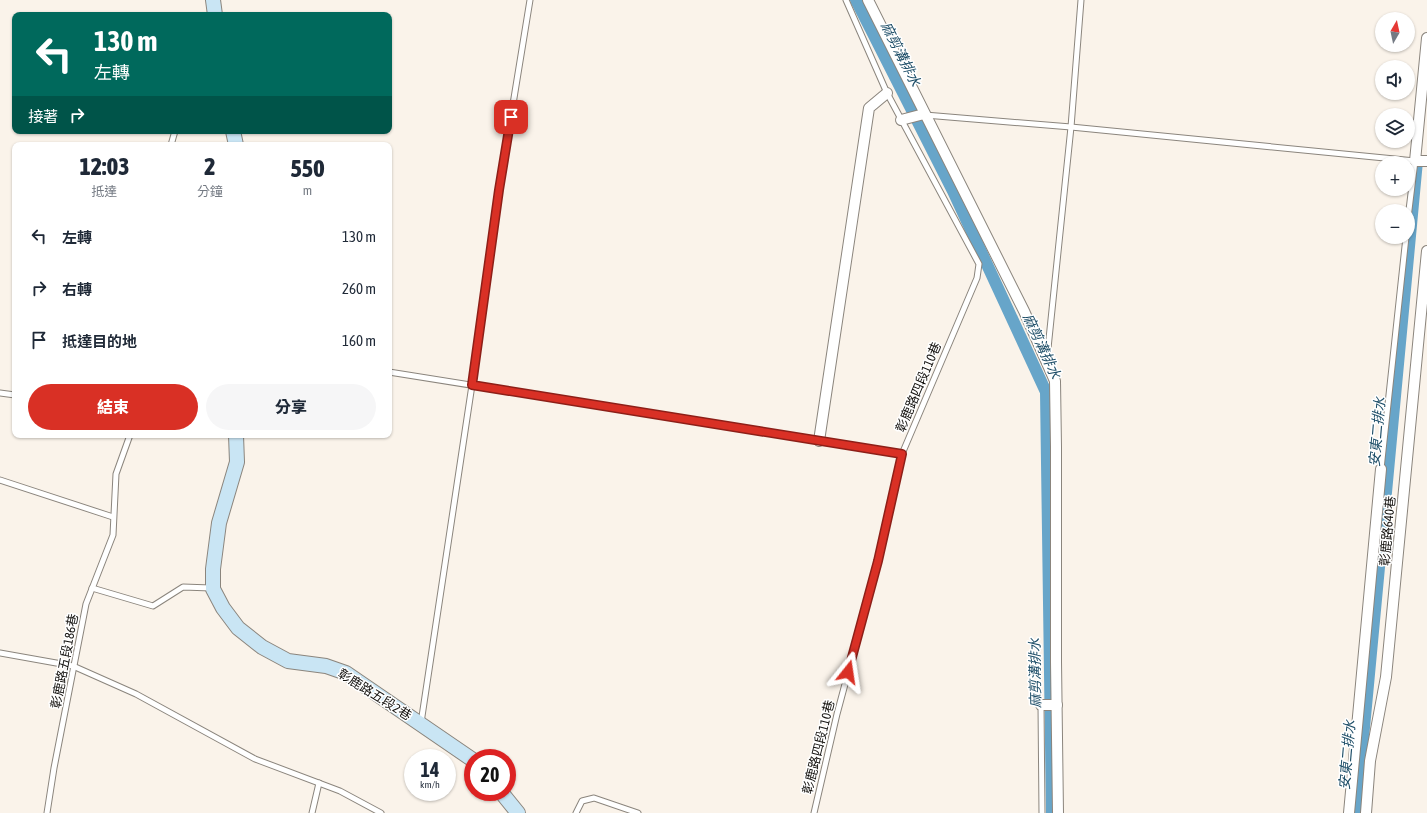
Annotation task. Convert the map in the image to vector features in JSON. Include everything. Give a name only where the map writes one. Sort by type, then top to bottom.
[{"type":"street","points":[[213,0],[215,12]]},
{"type":"street","points":[[868,0],[1024,311],[1055,381],[1058,813]]},
{"type":"street","points":[[1427,38],[1415,161],[1427,161]]},
{"type":"street","points":[[819,441],[869,108],[887,93]]},
{"type":"street","points":[[903,123],[924,114]]},
{"type":"street","name":"彰鹿路640巷","points":[[1366,813],[1370,761],[1386,678],[1427,251]]},
{"type":"street","name":"彰鹿路五段2巷","points":[[236,438],[237,462],[218,523],[213,569],[213,588],[223,608],[238,628],[262,647],[288,661],[326,666],[346,673],[464,754]]},
{"type":"street","points":[[1349,813],[1381,469]]},
{"type":"street","points":[[1041,705],[1057,705]]},
{"type":"street","points":[[508,801],[518,813]]},
{"type":"lane","points":[[421,723],[472,385],[499,190],[530,0]]},
{"type":"lane","name":"彰鹿路四段110巷","points":[[814,813],[837,714],[878,561],[902,454],[977,278],[979,264],[887,93],[846,0]]},
{"type":"lane","points":[[1047,363],[1071,127],[1081,0]]},
{"type":"lane","points":[[924,114],[1375,157]]},
{"type":"lane","points":[[1381,469],[1405,244]]},
{"type":"lane","points":[[392,372],[902,454]]},
{"type":"lane","points":[[0,394],[12,396]]},
{"type":"lane","name":"彰鹿路五段186巷","points":[[47,813],[73,666],[86,604],[113,535],[116,474],[129,438]]},
{"type":"lane","points":[[0,480],[113,517]]},
{"type":"lane","points":[[92,588],[153,606],[183,587],[213,588]]},
{"type":"lane","points":[[0,653],[73,666],[136,694],[255,759],[340,791],[380,813]]},
{"type":"lane","points":[[1041,705],[1042,813]]},
{"type":"lane","points":[[312,813],[319,783]]},
{"type":"lane","points":[[576,813],[582,801],[594,798],[638,813]]},
{"type":"waterway","name":"麻剪溝排水","points":[[856,0],[953,191],[1046,392],[1052,813]]},
{"type":"waterway","name":"安東二排水","points":[[1356,813],[1417,161]]},
{"type":"route","points":[[511,117],[499,190],[472,385],[902,454],[878,561],[848,672]]}]
